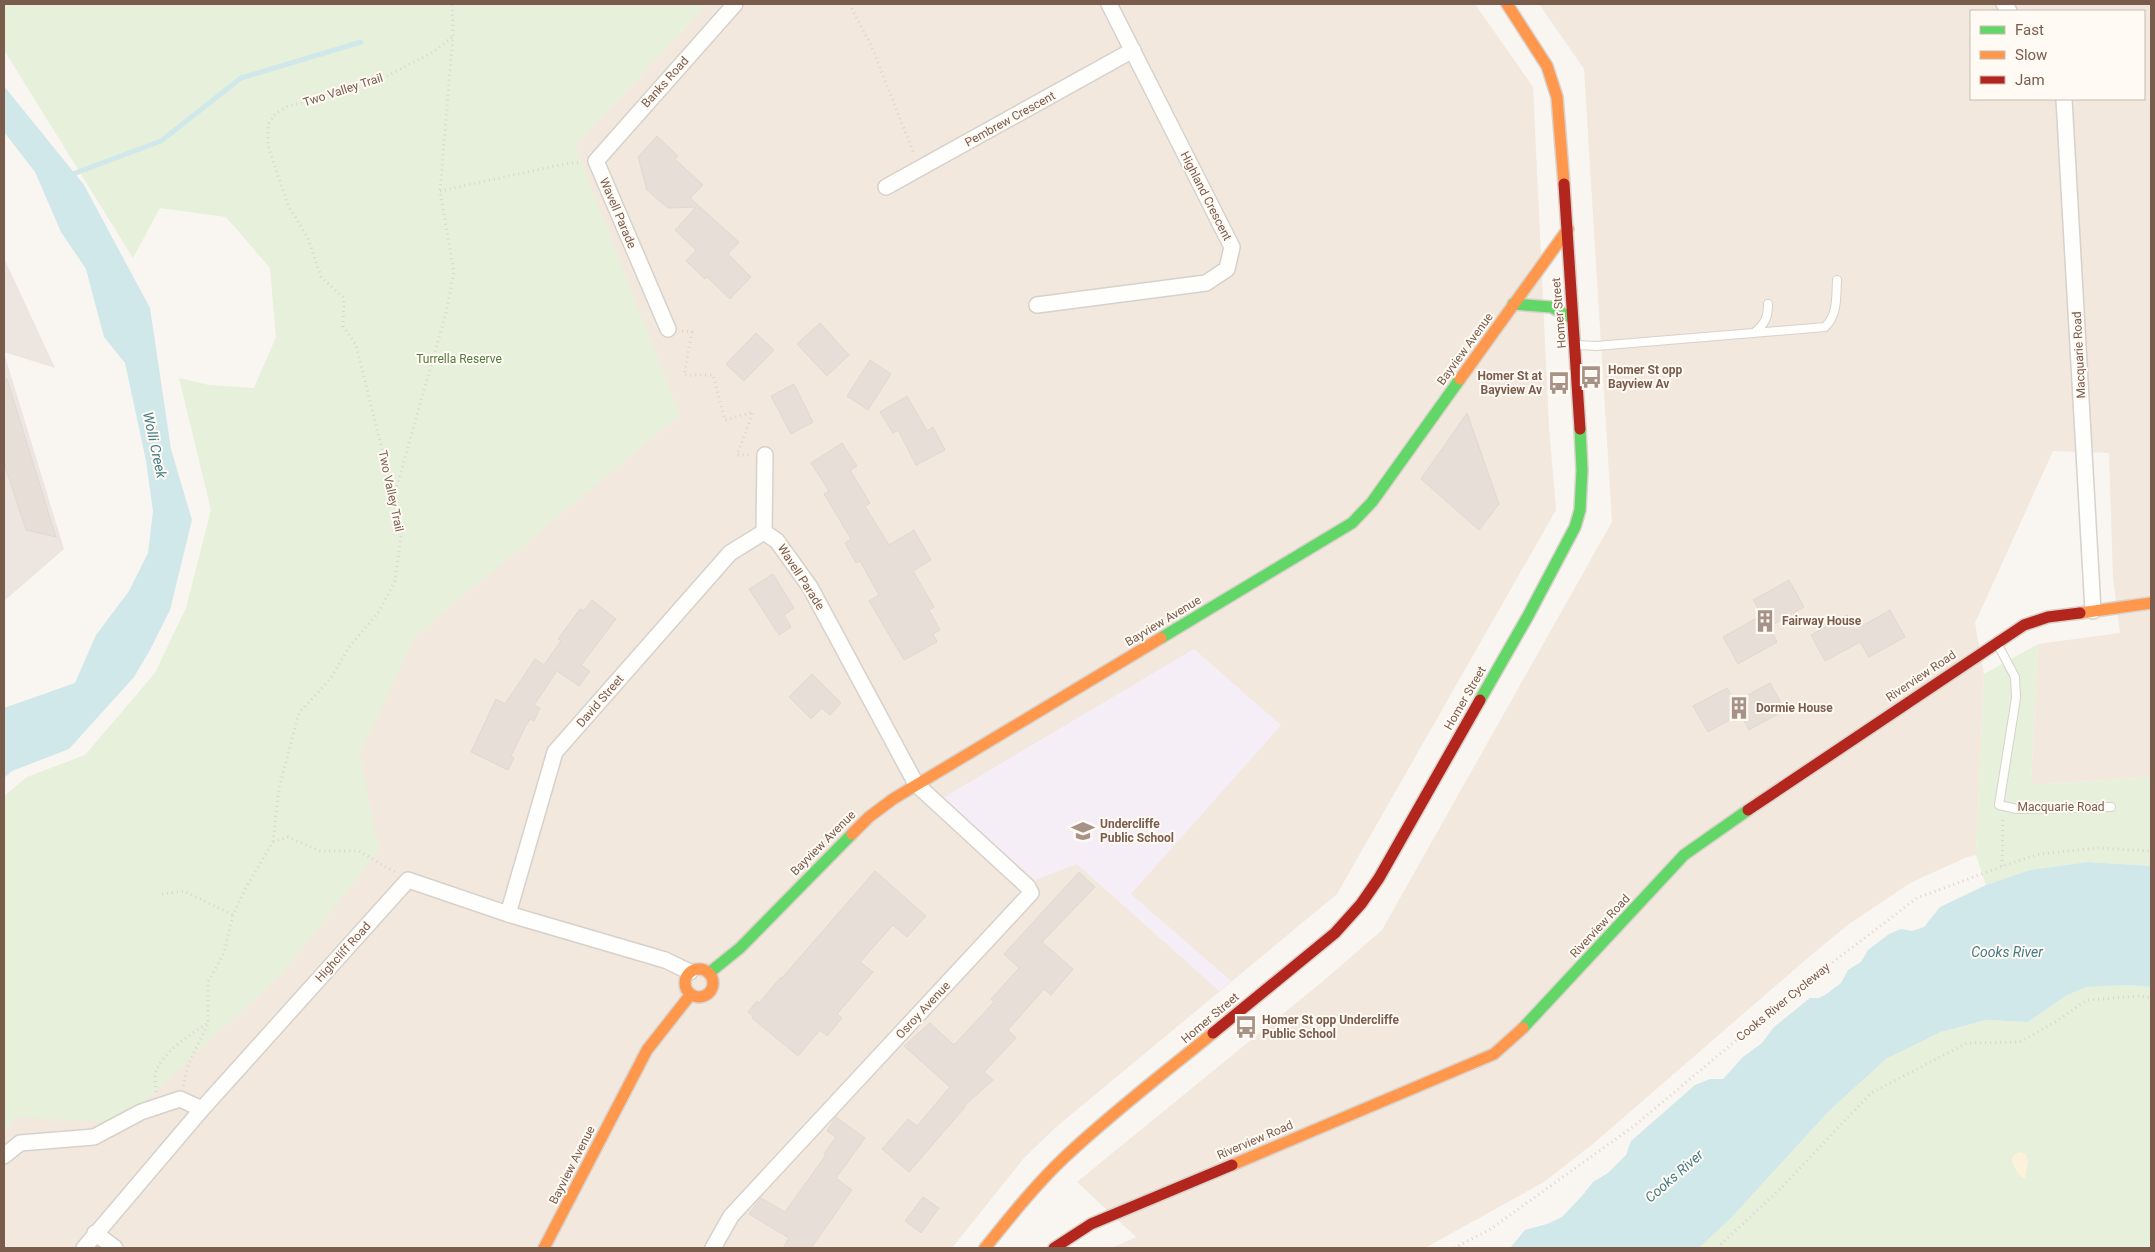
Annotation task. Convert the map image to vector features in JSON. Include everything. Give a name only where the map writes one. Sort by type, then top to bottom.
[{"type":"main road","name":"Homer Street","points":[[985,1248],[1026,1198],[1065,1157],[1109,1118],[1335,933],[1371,891],[1532,607],[1575,527],[1580,510],[1582,491],[1576,345],[1572,318],[1568,229],[1557,97],[1546,66],[1515,8]]},
{"type":"main road","name":"Bayview Avenue","points":[[709,973],[740,948],[869,817],[916,784],[1352,523],[1372,502],[1568,229]]},
{"type":"main road","points":[[1513,304],[1551,307],[1572,318]]},
{"type":"main road","name":"Riverview Road","points":[[1054,1248],[1091,1224],[1494,1054],[1513,1039],[1684,855],[1715,832],[2024,625],[2048,617],[2151,603]]},
{"type":"main road","points":[[702,969],[712,976],[713,986],[708,993],[700,997],[691,994],[685,983],[690,972],[702,969]]},
{"type":"main road","name":"Bayview Avenue","points":[[544,1248],[647,1050],[691,994]]},
{"type":"street","name":"Banks Road","points":[[596,160],[735,4]]},
{"type":"street","name":"Highland Crescent","points":[[1038,305],[1206,283],[1227,269],[1232,247],[1109,4]]},
{"type":"street","name":"Pembrew Crescent","points":[[886,187],[1133,50]]},
{"type":"street","name":"Macquarie Road","points":[[2064,100],[2093,611]]},
{"type":"street","name":"Wavell Parade","points":[[596,160],[668,329]]},
{"type":"street","points":[[764,532],[765,455]]},
{"type":"street","name":"Wavell Parade","points":[[764,532],[777,541],[810,587],[916,784]]},
{"type":"street","name":"David Street","points":[[508,914],[555,752],[730,553],[764,532]]},
{"type":"street","name":"Osroy Avenue","points":[[713,1248],[731,1216],[1031,893],[1028,887],[916,784]]},
{"type":"street","points":[[408,880],[508,914],[665,960],[690,972]]},
{"type":"street","name":"Highcliff Road","points":[[84,1248],[94,1233],[202,1109],[408,880]]},
{"type":"street","points":[[4,1156],[20,1143],[94,1137],[141,1112],[180,1098],[202,1109]]},
{"type":"street","points":[[94,1233],[115,1248]]},
{"type":"lane","points":[[1576,345],[1596,346],[1825,326],[1831,322],[1835,308],[1837,280]]},
{"type":"lane","points":[[1755,332],[1763,326],[1766,320],[1768,304]]},
{"type":"lane","name":"Macquarie Road","points":[[1996,642],[2014,677],[2016,698],[1999,805],[2017,809],[2111,807]]},
{"type":"path","points":[[394,498],[446,313],[454,272],[440,191],[453,36],[452,4]]},
{"type":"path","points":[[849,4],[870,45],[920,168]]},
{"type":"path","name":"Two Valley Trail","points":[[180,1098],[189,1063],[208,1024],[208,982],[224,953],[233,915],[245,889],[273,842],[279,788],[299,713],[331,678],[350,647],[378,613],[395,581],[402,530],[356,345],[343,326],[344,298],[321,277],[308,238],[288,204],[268,146],[268,124],[276,113],[288,106],[335,95],[387,76],[435,51],[453,36]]},
{"type":"path","points":[[440,191],[564,164],[596,160]]},
{"type":"path","points":[[668,329],[692,332],[684,376],[713,375],[726,420],[753,412],[736,455],[765,455]]},
{"type":"path","points":[[2002,866],[2003,806]]},
{"type":"path","points":[[273,842],[288,838],[320,851],[359,851],[408,880]]},
{"type":"path","name":"Cooks River Cycleway","points":[[1454,1248],[1489,1230],[1634,1126],[1795,991],[1917,898],[2002,866],[2040,854],[2098,848],[2151,851]]},
{"type":"path","points":[[162,894],[184,891],[233,915]]},
{"type":"path","points":[[1717,1248],[1782,1187],[1871,1094],[1967,1043],[2020,1042],[2055,1022],[2087,1000],[2139,996],[2151,998]]},
{"type":"path","points":[[156,1106],[156,1072],[161,1061],[188,1035],[208,1024]]},
{"type":"shaded area","points":[[707,4],[1475,4],[1533,87],[1549,428],[1556,510],[1337,894],[1055,1128],[1024,1158],[952,1248],[4,1248],[4,1124],[353,753],[575,146]]},
{"type":"shaded area","points":[[1539,4],[2151,4],[2151,777],[2031,785],[2038,644],[2120,633],[2113,577],[2109,453],[2053,451],[1975,623],[1984,674],[1976,855],[1967,857],[1910,883],[1849,924],[1594,1143],[1544,1182],[1425,1248],[1112,1248],[1136,1237],[1077,1182],[1322,982],[1382,930],[1612,522],[1584,69]]},
{"type":"shaded area","points":[[4,258],[55,368],[4,352]]},
{"type":"shaded area","points":[[4,353],[64,549],[4,601]]},
{"type":"shaded area","name":"Undercliffe Public School","points":[[1194,649],[1281,725],[1131,894],[1231,981],[1219,991],[1077,864],[1035,880],[941,799]]},
{"type":"green space","name":"Turrella Reserve","points":[[4,4],[707,4],[575,146],[680,415],[415,636],[360,754],[379,851],[282,974],[121,1123],[16,1117],[4,1133],[4,796],[27,777],[85,755],[155,673],[186,608],[211,510],[179,378],[209,385],[254,388],[276,337],[270,268],[226,217],[160,208],[133,258],[4,50]]},
{"type":"green space","points":[[2038,644],[2031,785],[2151,777],[2151,866],[2088,862],[2030,870],[1986,885],[1976,855],[1984,674]]},
{"type":"green space","points":[[2128,985],[2151,987],[2151,1248],[1699,1248],[1732,1217],[1829,1111],[1886,1059],[1941,1032],[1986,1020],[2028,1022],[2067,995],[2087,987]]},
{"type":"sand","points":[[2021,1152],[2026,1154],[2028,1162],[2025,1178],[2022,1178],[2012,1163],[2013,1156]]},
{"type":"water","name":"Wolli Creek","points":[[4,86],[84,185],[150,308],[171,449],[192,520],[170,610],[134,677],[69,749],[12,771],[4,778],[4,708],[75,683],[96,635],[129,591],[148,553],[153,511],[146,461],[125,363],[104,337],[86,269],[61,232],[35,172],[4,132]]},
{"type":"water","name":"Cooks River","points":[[2088,862],[2151,866],[2151,987],[2128,985],[2087,987],[2067,995],[2028,1022],[1986,1020],[1941,1032],[1886,1059],[1829,1111],[1732,1217],[1699,1248],[1510,1248],[1525,1230],[1547,1224],[1562,1217],[1593,1182],[1608,1173],[1626,1155],[1631,1141],[1695,1085],[1710,1079],[1723,1079],[1743,1057],[1762,1043],[1774,1027],[1810,998],[1819,998],[1841,983],[1848,970],[1861,962],[1868,950],[1889,934],[1901,929],[1912,931],[1924,927],[1940,907],[1986,885],[2030,870]]},
{"type":"building","points":[[657,136],[678,156],[675,159],[703,185],[690,198],[739,242],[728,254],[751,277],[730,299],[707,277],[705,279],[686,261],[696,250],[675,230],[696,207],[668,208],[647,190],[638,157]]},
{"type":"building","points":[[820,323],[849,355],[827,376],[797,344]]},
{"type":"building","points":[[756,333],[774,350],[744,381],[726,364]]},
{"type":"building","points":[[870,360],[891,374],[868,410],[847,396]]},
{"type":"building","points":[[4,379],[7,379],[56,537],[26,530],[4,463]]},
{"type":"building","points":[[794,384],[813,422],[791,434],[771,396]]},
{"type":"building","points":[[907,396],[927,431],[933,427],[945,450],[916,465],[898,430],[893,433],[880,412]]},
{"type":"building","points":[[1467,413],[1499,504],[1479,530],[1421,479]]},
{"type":"building","points":[[842,443],[857,466],[850,470],[870,503],[865,506],[889,545],[914,530],[931,560],[913,571],[934,607],[929,610],[940,630],[933,634],[937,642],[904,660],[869,601],[879,595],[860,561],[856,563],[845,543],[851,539],[824,494],[829,491],[811,463]]},
{"type":"building","points":[[773,574],[794,608],[784,615],[791,627],[779,635],[749,589]]},
{"type":"building","name":"Fairway House","points":[[1789,580],[1804,607],[1769,627],[1777,642],[1738,664],[1723,637],[1762,615],[1753,600]]},
{"type":"building","points":[[592,600],[616,619],[581,665],[590,671],[579,686],[557,671],[534,705],[540,708],[534,721],[530,719],[525,727],[511,756],[514,758],[508,770],[471,752],[496,699],[505,704],[535,659],[544,665],[561,641],[558,639],[580,609],[584,611]]},
{"type":"building","points":[[1890,610],[1905,637],[1869,657],[1860,642],[1825,661],[1811,635],[1847,615],[1855,630]]},
{"type":"building","points":[[812,674],[841,703],[830,715],[822,708],[811,719],[789,697]]},
{"type":"building","name":"Dormie House","points":[[1770,683],[1785,710],[1749,730],[1740,714],[1708,732],[1693,706],[1727,688],[1735,702]]},
{"type":"building","points":[[875,871],[926,916],[907,937],[893,925],[860,962],[873,972],[837,1014],[842,1018],[827,1036],[820,1030],[798,1056],[752,1018],[754,1017],[748,1012],[757,1001],[759,1003],[781,977],[781,979]]},
{"type":"building","points":[[1079,872],[1095,887],[1042,942],[1073,969],[1051,995],[1044,989],[1008,1030],[1016,1038],[984,1072],[993,1080],[964,1106],[909,1172],[882,1149],[908,1119],[917,1126],[950,1087],[904,1046],[930,1023],[954,1045],[994,1002],[991,999],[1019,968],[1004,954]]},
{"type":"building","points":[[836,1117],[865,1138],[836,1178],[852,1190],[811,1248],[783,1248],[789,1238],[749,1214],[761,1198],[785,1212],[826,1155],[824,1154],[836,1137],[827,1131]]},
{"type":"building","points":[[923,1197],[939,1208],[921,1233],[905,1221]]},
{"type":"waterway","points":[[70,175],[161,141],[241,78],[361,42]]},
{"type":"traffic: fast","points":[[1513,304],[1551,307],[1572,318]]},
{"type":"traffic: fast","points":[[1161,638],[1352,523],[1372,502],[1460,379]]},
{"type":"traffic: fast","points":[[1480,700],[1528,616],[1575,527],[1580,510],[1582,470],[1580,429]]},
{"type":"traffic: fast","points":[[1523,1028],[1684,855],[1748,810]]},
{"type":"traffic: fast","points":[[709,973],[740,948],[852,834]]},
{"type":"traffic: slow","points":[[1507,4],[1547,66],[1557,97],[1564,184]]},
{"type":"traffic: slow","points":[[1460,379],[1568,229]]},
{"type":"traffic: slow","points":[[2080,613],[2151,603]]},
{"type":"traffic: slow","points":[[852,834],[869,817],[893,799],[1161,638]]},
{"type":"traffic: slow","points":[[699,969],[709,973],[713,983],[709,993],[699,997],[689,993],[685,983],[689,973],[699,969]]},
{"type":"traffic: slow","points":[[544,1248],[647,1050],[691,994]]},
{"type":"traffic: slow","points":[[1232,1165],[1494,1054],[1523,1028]]},
{"type":"traffic: slow","points":[[985,1248],[1034,1189],[1066,1156],[1120,1108],[1213,1033]]},
{"type":"traffic: jam","points":[[1564,184],[1580,429]]},
{"type":"traffic: jam","points":[[1748,810],[2024,625],[2048,617],[2080,613]]},
{"type":"traffic: jam","points":[[1213,1033],[1335,933],[1361,904],[1379,878],[1480,700]]},
{"type":"traffic: jam","points":[[1054,1248],[1091,1224],[1232,1165]]},
{"type":"place","name":"Homer St opp Bayview Av","points":[[1591,377]]},
{"type":"place","name":"Homer St at Bayview Av","points":[[1559,383]]},
{"type":"place","name":"Fairway House","points":[[1765,621]]},
{"type":"place","name":"Dormie House","points":[[1739,708]]},
{"type":"place","name":"Undercliffe Public School","points":[[1083,831]]},
{"type":"place","name":"Homer St opp Undercliffe Public School","points":[[1246,1027]]}]
